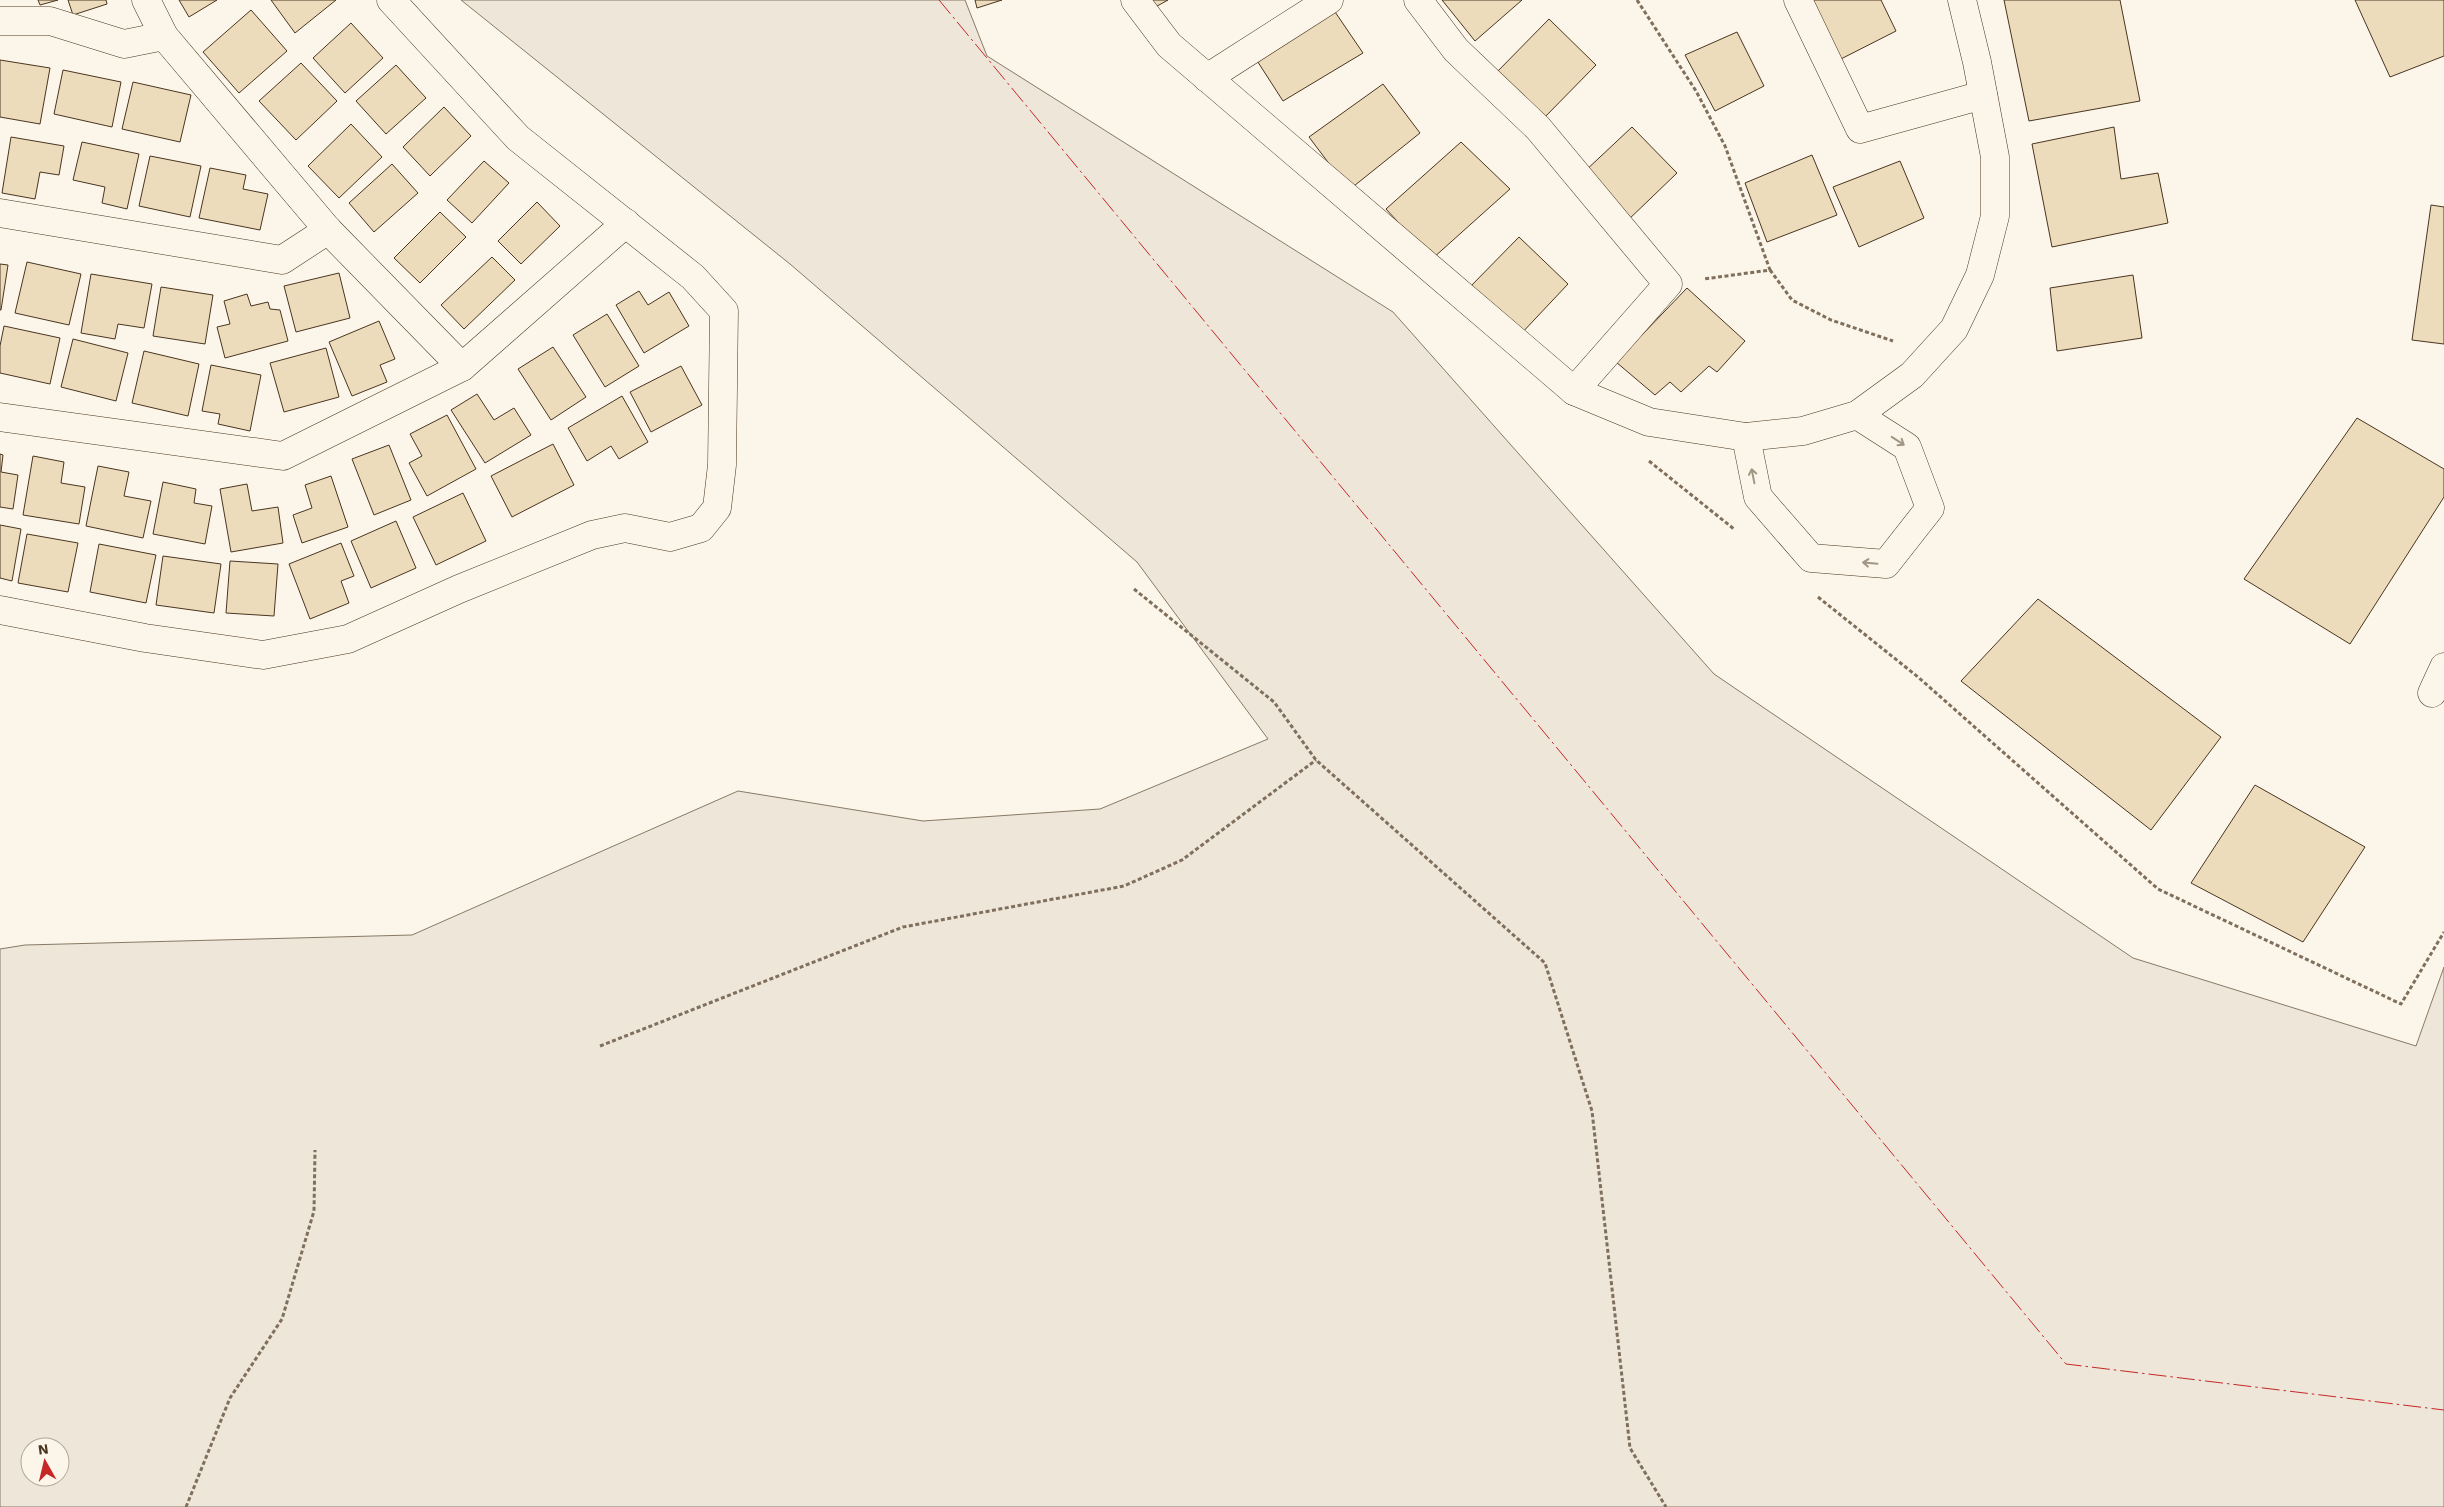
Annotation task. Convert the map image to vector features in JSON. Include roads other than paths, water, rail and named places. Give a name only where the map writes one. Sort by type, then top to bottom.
[{"type":"street","points":[[146,0],[164,36],[328,230],[462,367]]},
{"type":"street","points":[[0,610],[145,638],[263,654],[348,639],[459,589],[592,535],[625,528],[670,537],[701,528],[717,508],[722,465],[724,311],[693,276],[518,138],[391,0]]},
{"type":"street","points":[[1135,0],[1169,45],[1574,391],[1649,422],[1746,437],[1803,431],[1857,415],[1912,375],[1954,329],[1980,275],[1995,216],[1995,157],[1962,0]]},
{"type":"street","points":[[1207,78],[1329,0]]},
{"type":"street","points":[[1418,0],[1456,50],[1538,128],[1668,284],[1574,391]]},
{"type":"street","points":[[1798,0],[1860,129],[1983,94]]},
{"type":"street","points":[[0,21],[50,22],[124,44],[164,36]]},
{"type":"street","points":[[0,213],[282,260],[328,230]]},
{"type":"street","points":[[0,417],[283,456],[462,367],[626,223]]},
{"type":"street","points":[[1746,437],[1758,497],[1811,558],[1886,564],[1930,508],[1907,447],[1857,415]]},
{"type":"street","points":[[2432,693],[2444,667]]}]
